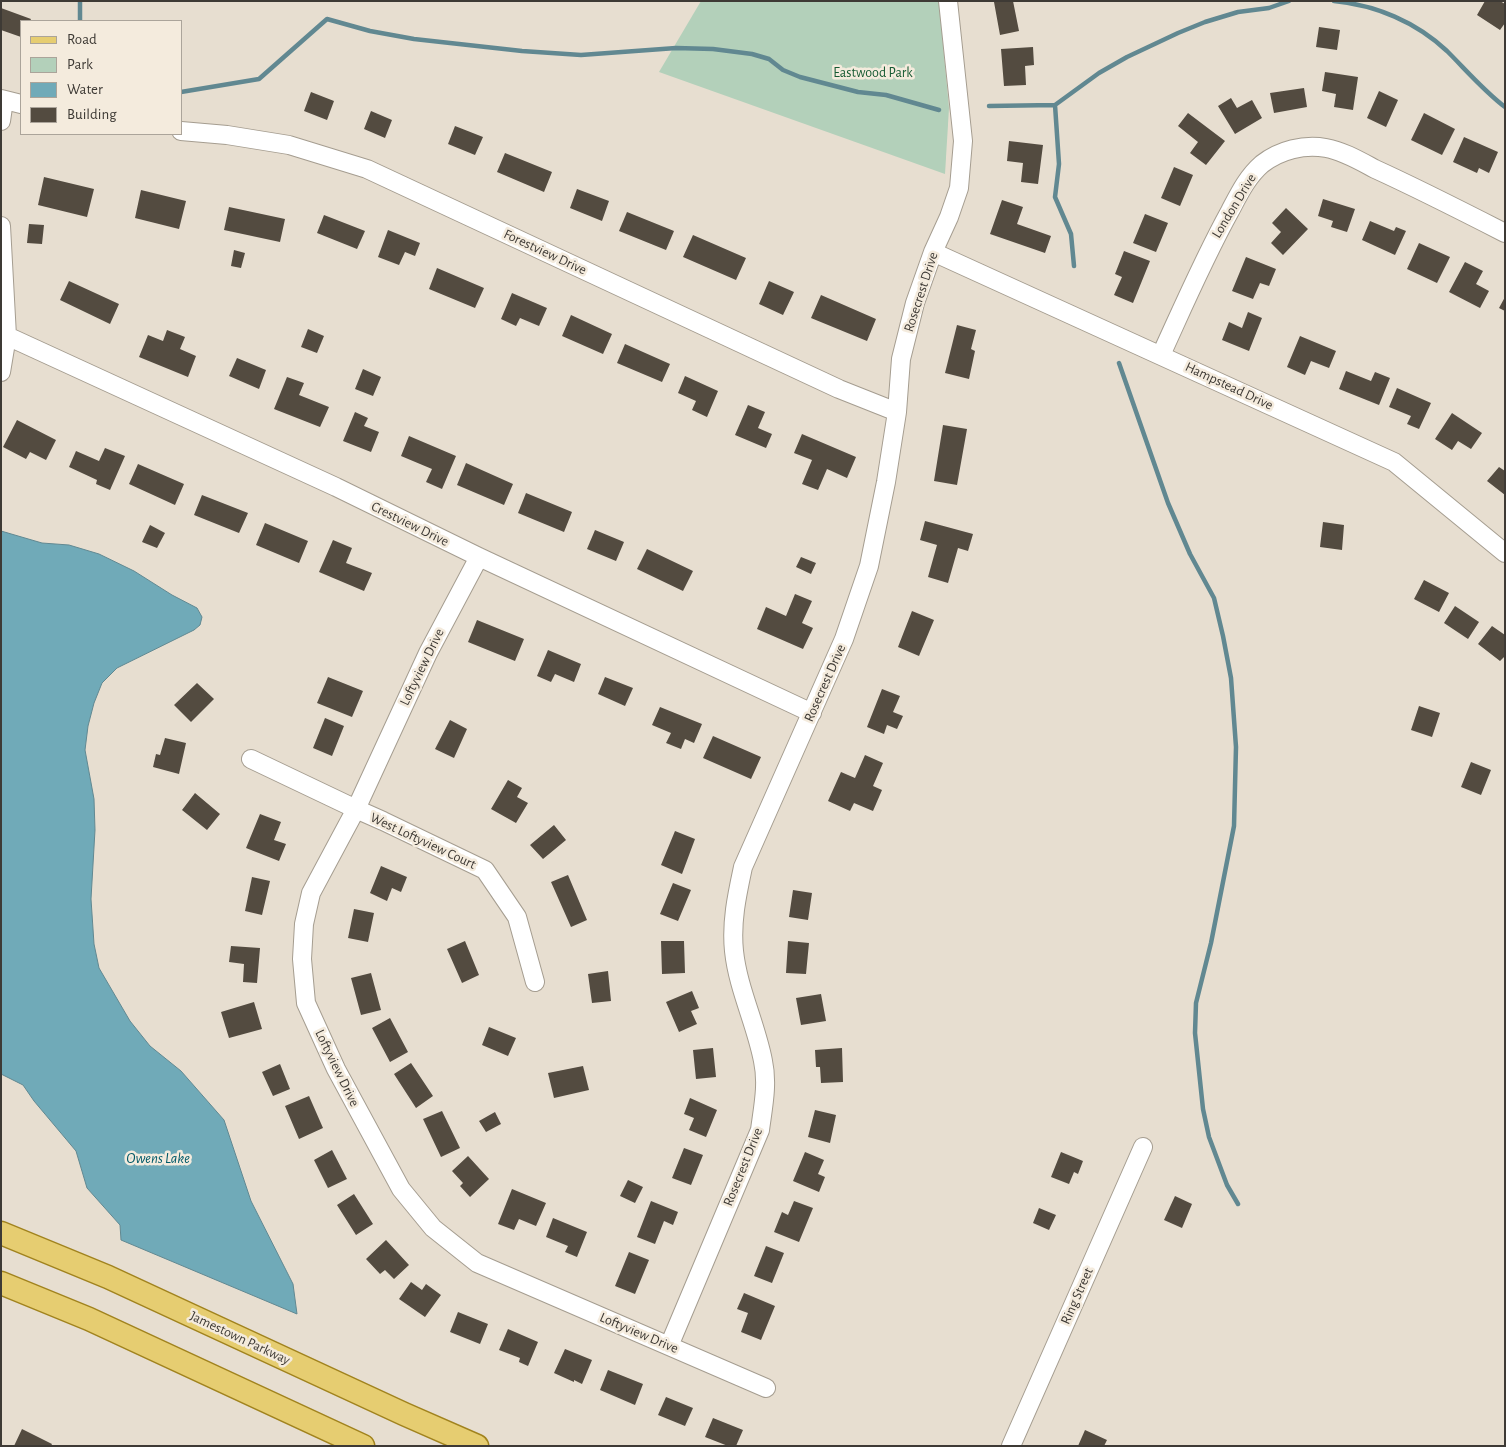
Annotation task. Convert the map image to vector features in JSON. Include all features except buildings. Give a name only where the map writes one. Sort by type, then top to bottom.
[{"type":"main road","name":"Jamestown Parkway","points":[[1,1233],[108,1277],[477,1446]]},
{"type":"main road","points":[[1,1283],[89,1320],[363,1446]]},
{"type":"street","name":"Rosecrest Drive","points":[[669,1346],[760,1130],[766,1093],[764,1063],[754,1025],[743,995],[734,952],[733,928],[735,905],[743,868],[844,639],[869,566],[886,482],[897,412],[901,359],[915,303],[959,188],[963,141],[948,1]]},
{"type":"street","points":[[1,121],[2,99],[20,104]]},
{"type":"street","name":"Forestview Drive","points":[[182,131],[227,135],[289,145],[366,169],[838,389],[897,412]]},
{"type":"street","name":"London Drive","points":[[1161,355],[1211,245],[1247,180],[1261,165],[1275,156],[1294,148],[1327,148],[1339,152],[1505,233]]},
{"type":"street","points":[[1,226],[7,336],[1,372]]},
{"type":"street","name":"Hampstead Drive","points":[[933,252],[1394,462],[1505,553]]},
{"type":"street","name":"Crestview Drive","points":[[7,336],[336,487],[479,557],[812,713]]},
{"type":"street","name":"Loftyview Drive","points":[[479,557],[428,653],[356,809],[311,894],[304,924],[303,950],[306,1003],[336,1069],[401,1189],[433,1228],[477,1263],[766,1388]]},
{"type":"street","name":"West Loftyview Court","points":[[251,759],[485,870],[518,917],[535,982]]},
{"type":"street","name":"Ring Street","points":[[1011,1446],[1143,1147]]},
{"type":"green space","name":"Eastwood Park","points":[[701,1],[939,1],[949,108],[945,174],[659,72]]},
{"type":"water","name":"Owens Lake","points":[[1,531],[42,543],[69,545],[99,554],[134,571],[197,608],[202,617],[200,625],[194,630],[117,668],[102,683],[94,703],[88,726],[85,750],[94,799],[95,830],[91,899],[94,944],[99,968],[130,1021],[150,1046],[181,1071],[224,1120],[251,1201],[293,1284],[297,1314],[121,1240],[120,1225],[87,1188],[76,1151],[23,1085],[1,1074]]},
{"type":"waterway","points":[[80,1],[80,20]]},
{"type":"waterway","points":[[989,106],[1055,105],[1099,73],[1127,57],[1178,33],[1238,12],[1269,8],[1289,1]]},
{"type":"waterway","points":[[1334,1],[1365,6],[1409,23],[1447,51],[1482,87],[1505,107]]},
{"type":"waterway","points":[[182,92],[259,79],[327,19],[370,31],[414,39],[522,51],[581,55],[676,48],[713,49],[752,54],[769,59],[783,70],[800,77],[858,92],[886,95],[939,110]]},
{"type":"waterway","points":[[1055,105],[1059,164],[1055,197],[1071,234],[1074,266]]},
{"type":"waterway","points":[[1119,363],[1168,503],[1190,554],[1214,598],[1231,678],[1236,747],[1234,826],[1211,943],[1196,1003],[1195,1033],[1203,1109],[1209,1137],[1227,1185],[1238,1204]]}]
